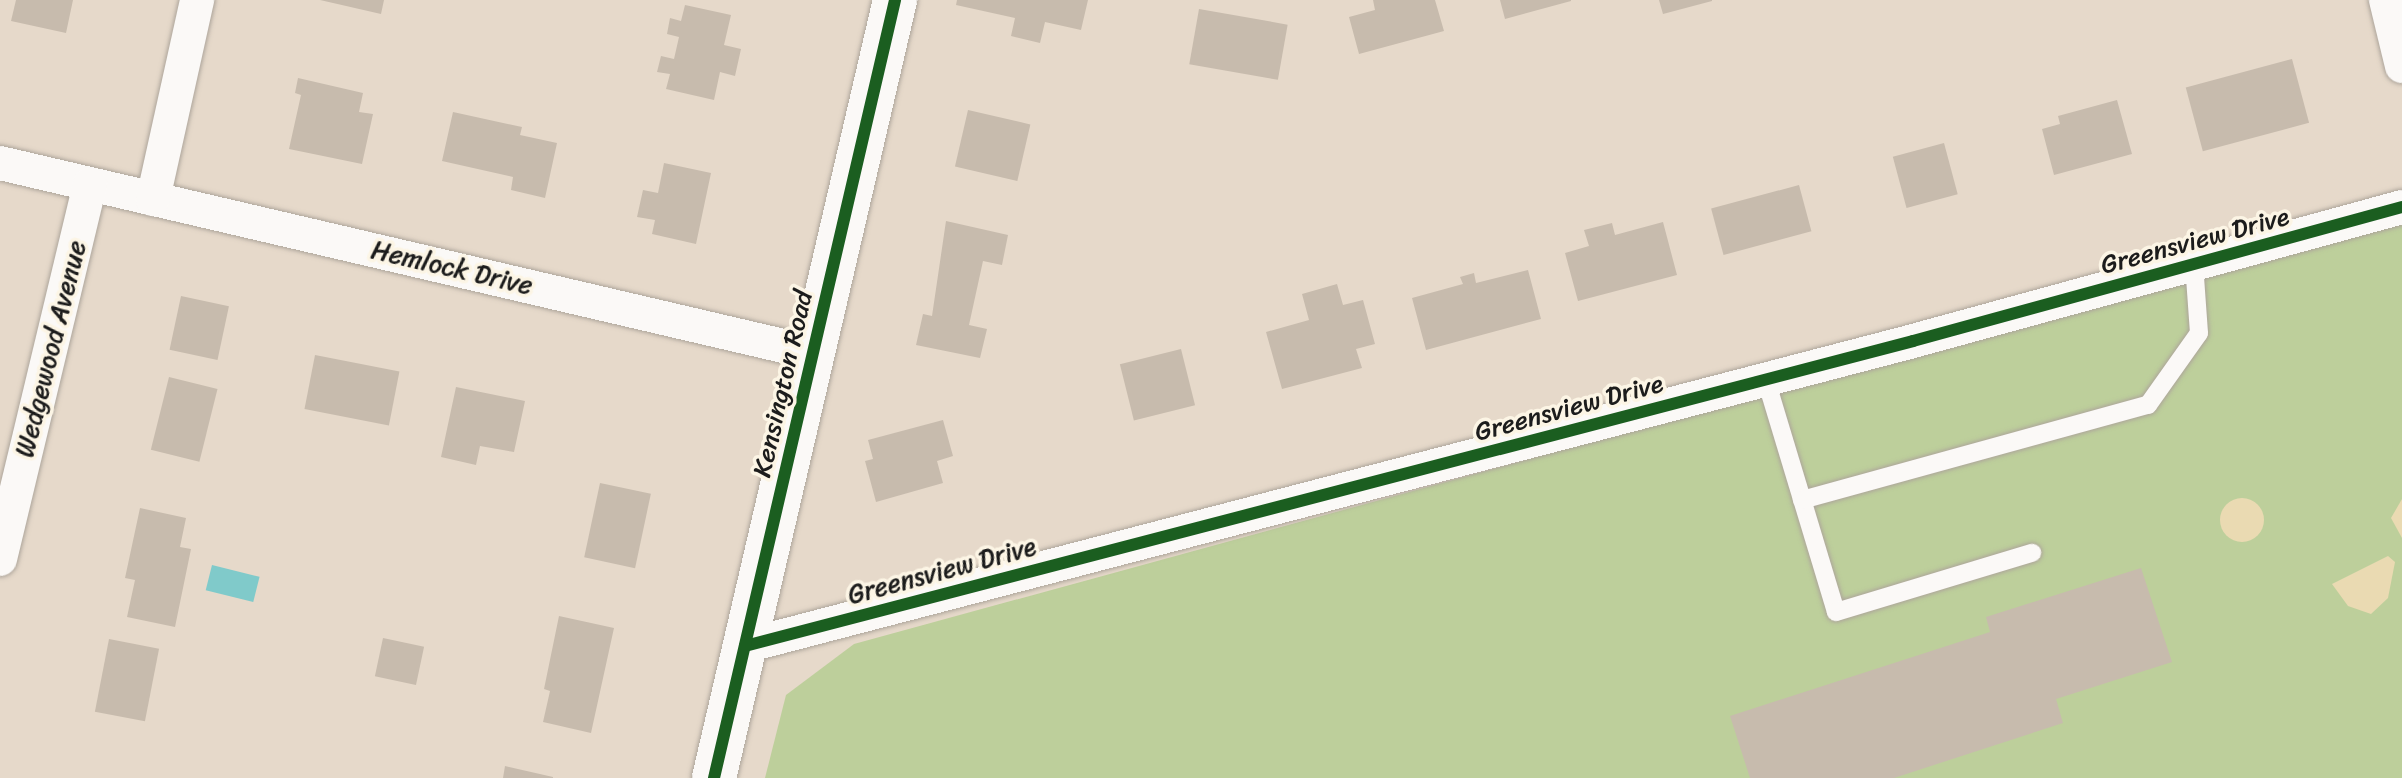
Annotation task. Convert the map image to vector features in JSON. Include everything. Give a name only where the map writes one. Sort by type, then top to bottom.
[{"type":"street","points":[[153,199],[197,0]]},
{"type":"street","name":"Kensington Road","points":[[714,778],[895,0]]},
{"type":"street","points":[[2386,0],[2402,66]]},
{"type":"street","name":"Hemlock Drive","points":[[0,163],[813,353]]},
{"type":"street","name":"Wedgewood Avenue","points":[[0,559],[90,185]]},
{"type":"street","name":"Greensview Drive","points":[[745,646],[1766,380],[2402,207]]},
{"type":"lane","points":[[1802,500],[2148,405],[2199,333],[2194,264]]},
{"type":"lane","points":[[1766,380],[1836,612],[2032,553]]},
{"type":"green space","points":[[2402,220],[2402,778],[765,778],[786,695],[854,644]]},
{"type":"sand","points":[[2242,498],[2258,504],[2264,520],[2258,536],[2242,542],[2226,536],[2220,520],[2226,504]]},
{"type":"sand","points":[[2402,499],[2402,538],[2391,518]]},
{"type":"sand","points":[[2388,556],[2395,562],[2388,598],[2371,614],[2348,606],[2332,584]]},
{"type":"water","points":[[212,565],[260,577],[253,602],[206,590]]},
{"type":"building","points":[[16,0],[73,0],[66,33],[11,21]]},
{"type":"building","points":[[320,0],[384,0],[381,14]]},
{"type":"building","points":[[957,0],[1088,0],[1081,30],[1045,22],[1040,43],[1011,36],[1015,18],[956,5]]},
{"type":"building","points":[[1373,0],[1435,0],[1444,31],[1359,54],[1349,17],[1375,10]]},
{"type":"building","points":[[1500,0],[1571,0],[1571,1],[1505,19]]},
{"type":"building","points":[[1659,0],[1712,0],[1712,1],[1663,14]]},
{"type":"building","points":[[685,5],[731,15],[724,45],[741,49],[735,76],[720,72],[714,100],[666,89],[670,74],[657,72],[661,56],[674,59],[679,37],[667,34],[670,18],[681,21]]},
{"type":"building","points":[[1199,9],[1288,25],[1278,80],[1189,64]]},
{"type":"building","points":[[2292,59],[2309,123],[2203,151],[2186,87]]},
{"type":"building","points":[[298,78],[363,93],[359,112],[373,114],[362,164],[289,149],[301,95],[295,93]]},
{"type":"building","points":[[2117,100],[2132,154],[2054,175],[2042,129],[2060,124],[2058,116]]},
{"type":"building","points":[[968,110],[1030,124],[1017,181],[955,167]]},
{"type":"building","points":[[453,112],[522,127],[520,135],[557,143],[545,198],[511,190],[513,177],[442,161]]},
{"type":"building","points":[[1944,143],[1958,194],[1907,208],[1893,157]]},
{"type":"building","points":[[664,163],[711,173],[696,244],[652,234],[655,220],[637,217],[643,190],[658,193]]},
{"type":"building","points":[[1799,185],[1811,231],[1724,255],[1711,209]]},
{"type":"building","points":[[946,221],[1008,235],[1002,265],[983,261],[969,325],[987,329],[980,358],[916,345],[923,314],[932,316]]},
{"type":"building","points":[[1663,222],[1677,275],[1578,301],[1565,253],[1589,246],[1584,230],[1612,223],[1615,235]]},
{"type":"building","points":[[1528,270],[1541,319],[1426,350],[1412,298],[1463,284],[1460,277],[1474,273],[1476,283]]},
{"type":"building","points":[[1337,284],[1343,305],[1363,300],[1375,344],[1356,349],[1362,368],[1282,389],[1266,332],[1309,320],[1302,294]]},
{"type":"building","points":[[181,296],[229,306],[217,360],[170,350]]},
{"type":"building","points":[[1181,349],[1195,405],[1134,421],[1120,364]]},
{"type":"building","points":[[315,355],[399,371],[389,425],[305,409]]},
{"type":"building","points":[[169,377],[218,389],[199,462],[151,450]]},
{"type":"building","points":[[456,387],[525,401],[514,452],[480,446],[476,465],[441,457]]},
{"type":"building","points":[[943,420],[953,456],[937,461],[943,483],[876,502],[865,461],[873,459],[868,440]]},
{"type":"building","points":[[600,483],[651,494],[635,568],[584,557]]},
{"type":"building","points":[[140,508],[186,518],[180,547],[191,549],[175,627],[127,617],[135,580],[125,578]]},
{"type":"building","points":[[2141,568],[2172,662],[2056,699],[2063,723],[1894,778],[1750,778],[1730,716],[1990,632],[1986,617]]},
{"type":"building","points":[[559,616],[614,628],[591,733],[543,722],[550,691],[544,689]]},
{"type":"building","points":[[383,638],[424,647],[416,685],[375,676]]},
{"type":"building","points":[[109,639],[159,649],[145,721],[95,712]]},
{"type":"building","points":[[505,766],[553,777],[553,778],[503,778]]},
{"type":"cycle path","points":[[714,778],[895,0]]},
{"type":"cycle path","points":[[745,646],[1913,341],[2402,207]]}]
